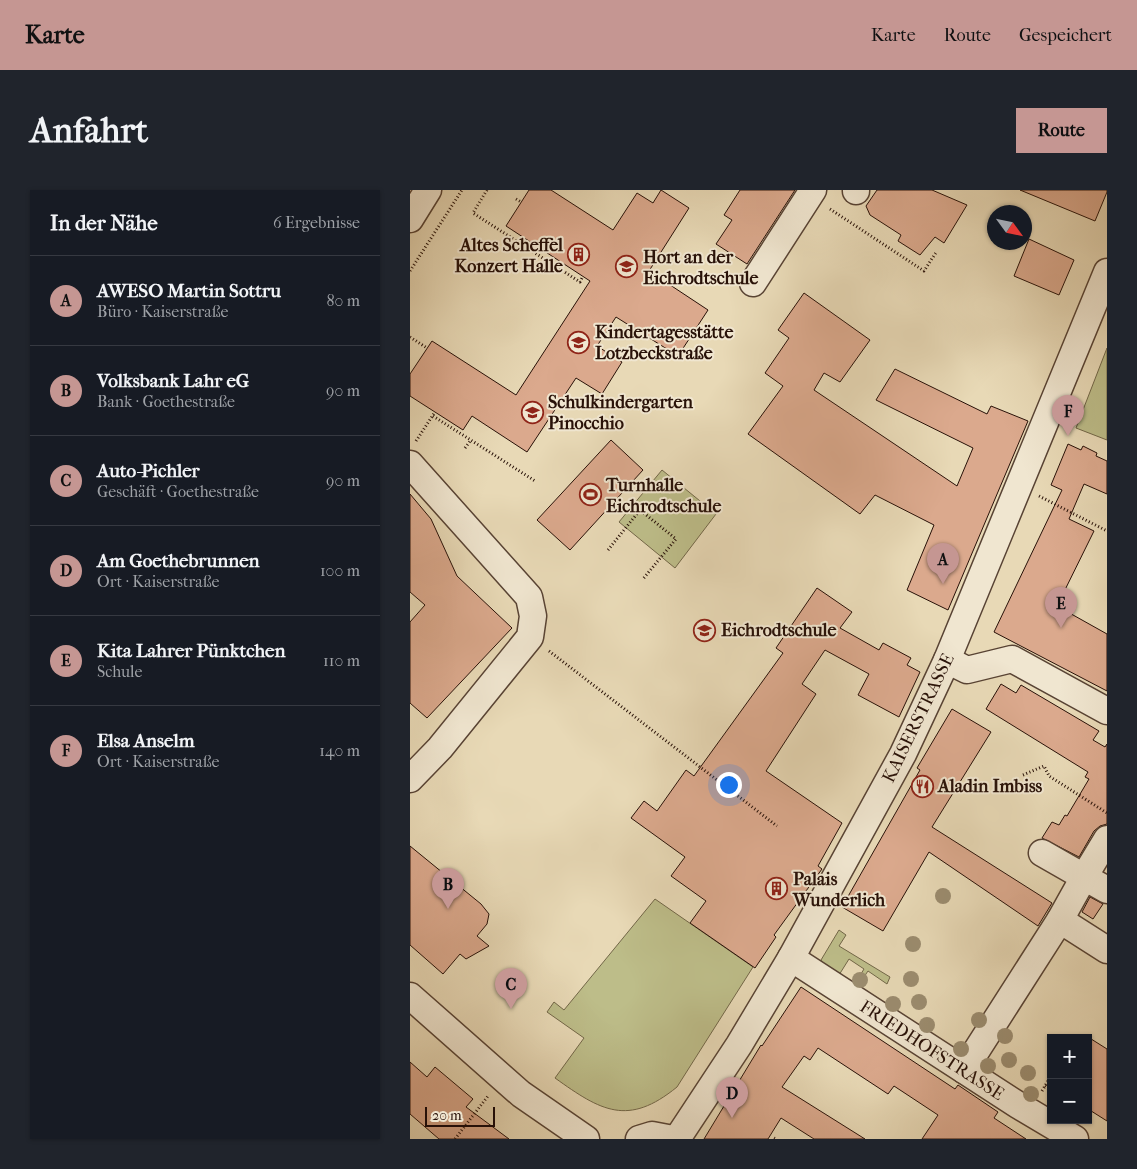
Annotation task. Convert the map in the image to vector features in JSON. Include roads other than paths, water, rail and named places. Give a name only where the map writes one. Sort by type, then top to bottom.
[{"type":"street","points":[[410,219],[428,190]]},
{"type":"street","points":[[753,283],[821,200]]},
{"type":"street","name":"KAISERSTRASSE","points":[[677,1139],[738,1045],[790,958],[903,754],[947,660],[1107,272]]},
{"type":"street","points":[[410,779],[440,748],[530,637],[533,616],[529,597],[412,454]]},
{"type":"street","points":[[947,660],[966,670],[1012,659],[1107,711]]},
{"type":"street","points":[[964,1070],[1060,920],[1107,839]]},
{"type":"street","points":[[1042,853],[1107,890]]},
{"type":"street","points":[[1060,920],[1107,950]]},
{"type":"street","name":"FRIEDHOFSTRASSE","points":[[790,958],[1075,1139]]},
{"type":"street","points":[[410,996],[520,1094],[586,1139]]},
{"type":"street","points":[[639,1139],[652,1135],[673,1139]]},
{"type":"place","name":"Altes Scheffel Konzert Halle","points":[[579,255]]},
{"type":"place","name":"Hort an der Eichrodtschule","points":[[627,267]]},
{"type":"place","name":"Kindertagesstätte Lotzbeckstraße","points":[[579,342]]},
{"type":"place","name":"Schulkindergarten Pinocchio","points":[[532,412]]},
{"type":"place","name":"Elsa Anselm","points":[[1068,436]]},
{"type":"place","name":"Turnhalle Eichrodtschule","points":[[590,495]]},
{"type":"place","name":"AWESO Martin Sottru","points":[[943,584]]},
{"type":"place","name":"Kita Lahrer Pünktchen","points":[[1061,628]]},
{"type":"place","name":"Eichrodtschule","points":[[705,630]]},
{"type":"place","name":"Aladin Imbiss","points":[[922,786]]},
{"type":"place","name":"Palais Wunderlich","points":[[777,889]]},
{"type":"place","name":"Volksbank Lahr eG","points":[[448,909]]},
{"type":"place","name":"Auto-Pichler","points":[[511,1009]]},
{"type":"place","name":"Am Goethebrunnen","points":[[732,1118]]}]
